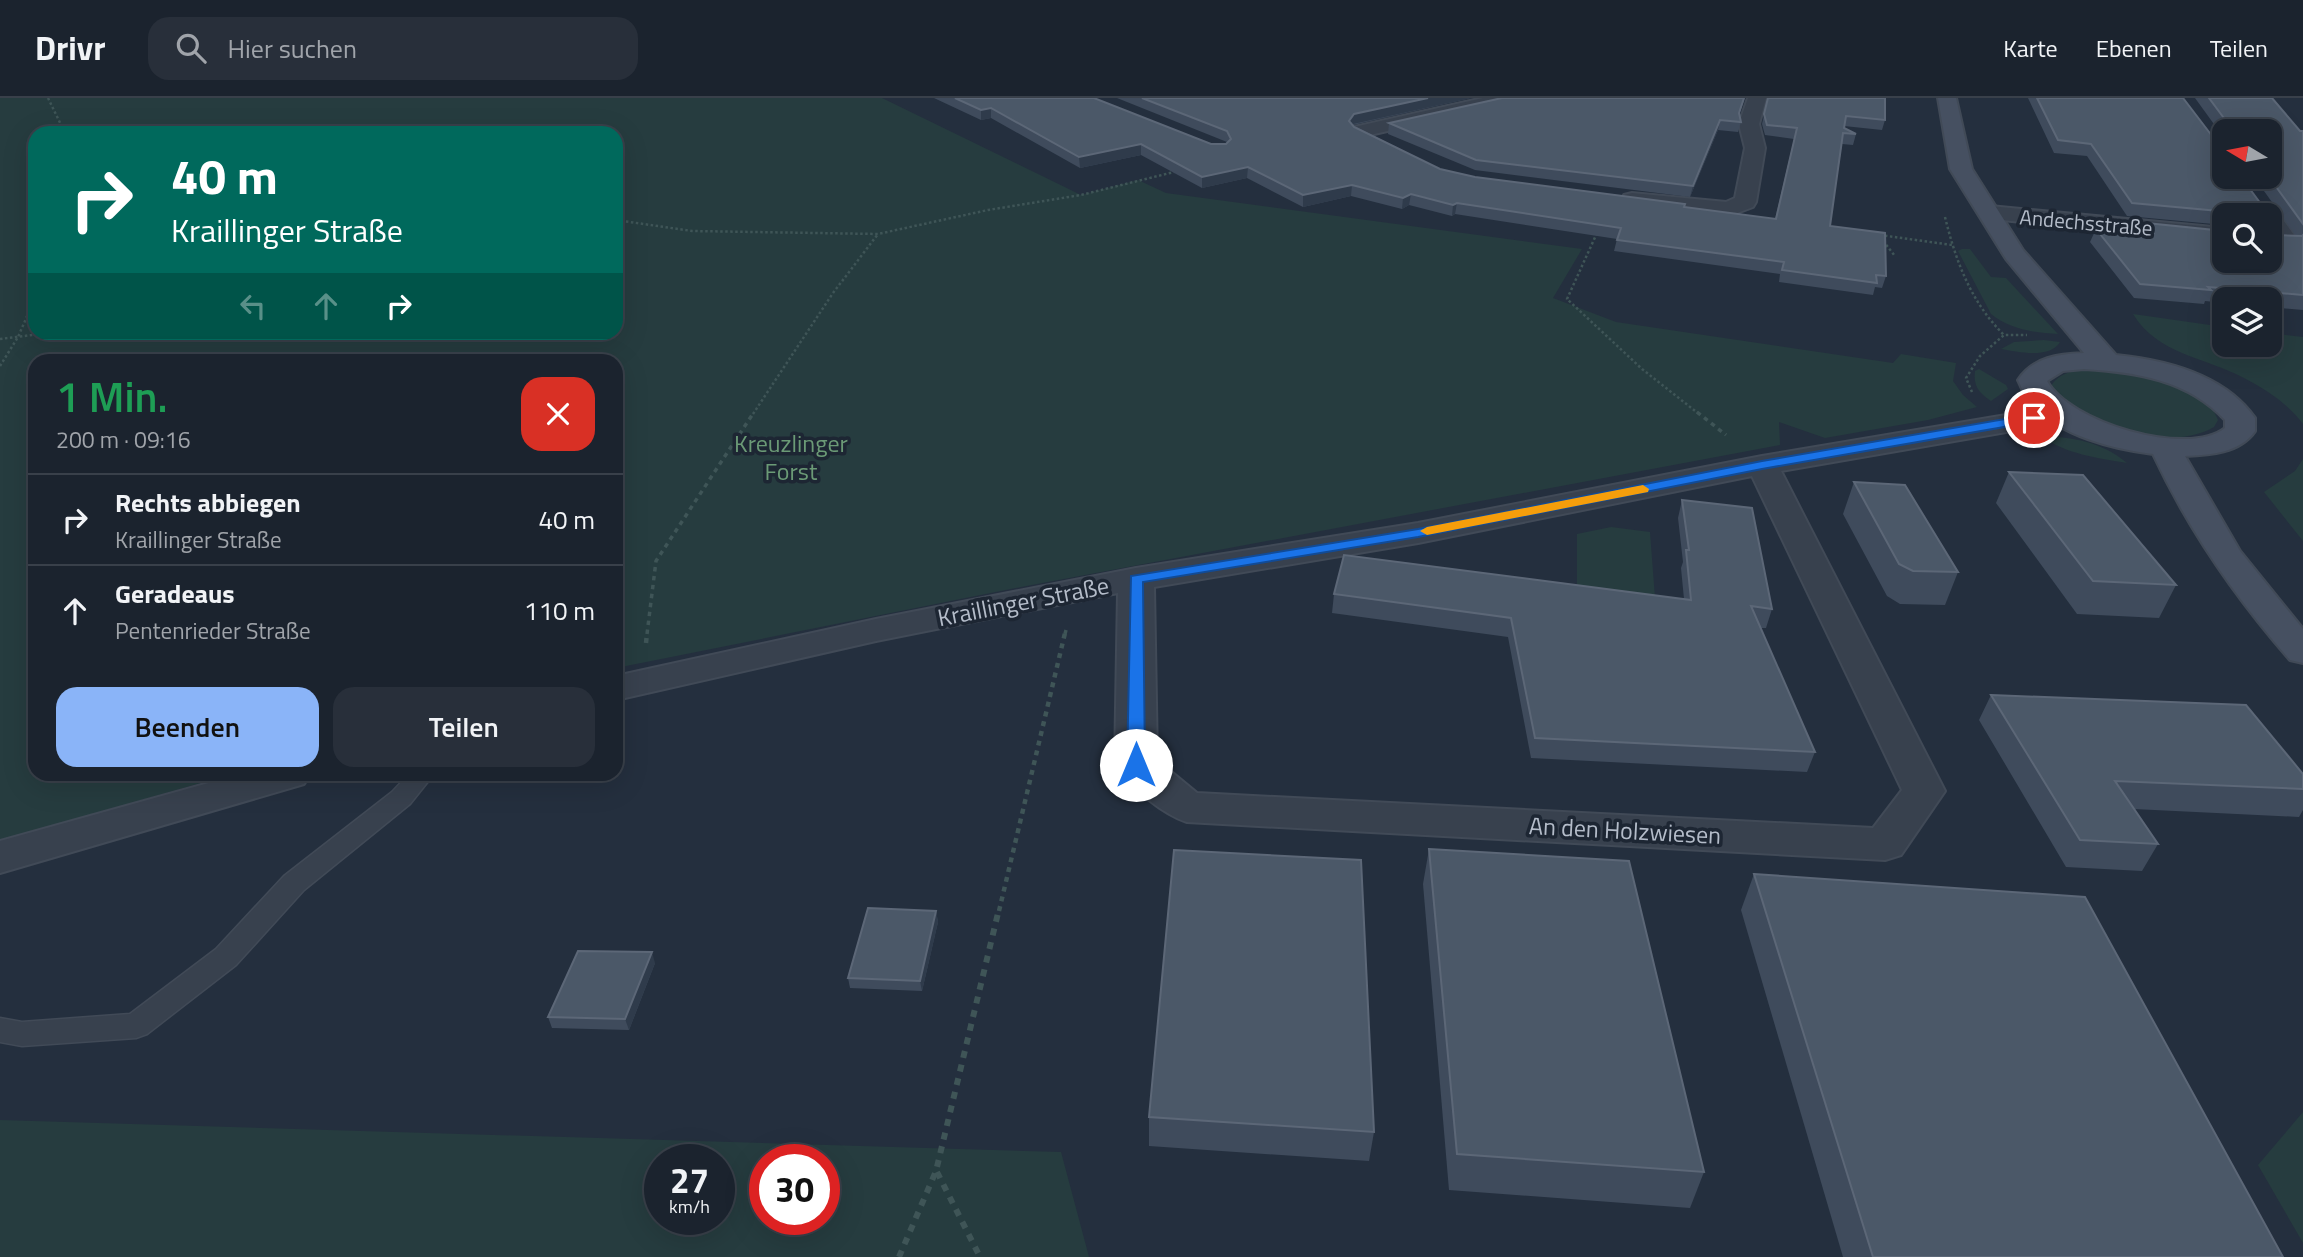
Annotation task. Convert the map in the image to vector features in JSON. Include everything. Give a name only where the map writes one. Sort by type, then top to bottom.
[{"type":"main road","points":[[1947,98],[1961,169],[2014,254],[2106,362]]},
{"type":"main road","points":[[2064,362],[2106,362],[2141,366],[2205,388],[2228,403],[2240,418],[2240,431],[2226,441],[2200,446],[2165,446],[2108,435],[2060,415],[2034,391],[2032,380],[2039,372],[2064,362]]},
{"type":"main road","points":[[2165,446],[2197,510],[2270,617],[2303,652]]},
{"type":"street","points":[[1386,143],[1361,131],[1508,98]]},
{"type":"street","points":[[1612,197],[1719,209],[1729,209],[1745,202],[1755,148],[1749,124],[1757,98]]},
{"type":"street","points":[[2254,196],[2259,203]]},
{"type":"street","name":"Andechsstraße","points":[[1990,213],[2212,234]]},
{"type":"street","name":"Kraillinger Straße","points":[[629,685],[876,630],[1136,579],[1418,533],[1762,465],[2060,415]]},
{"type":"street","name":"An den Holzwiesen","points":[[1136,579],[1136,765],[1187,807],[1885,844],[1924,792],[1762,465]]},
{"type":"street","points":[[0,857],[265,781]]},
{"type":"lane","points":[[0,1030],[22,1034],[136,1026],[226,957],[294,883],[401,798],[416,781]]},
{"type":"path","points":[[48,98],[62,126]]},
{"type":"path","points":[[623,221],[692,231],[878,234],[988,210],[1081,195],[1190,168]]},
{"type":"path","points":[[1612,197],[1567,299],[1643,369],[1762,465]]},
{"type":"path","points":[[629,685],[656,561],[833,293],[878,234]]},
{"type":"path","points":[[1870,234],[1952,245],[1977,304],[1991,324],[2004,335]]},
{"type":"path","points":[[1883,235],[1882,242],[1895,256]]},
{"type":"path","points":[[0,366],[28,314]]},
{"type":"path","points":[[0,339],[28,336]]},
{"type":"path","points":[[899,1257],[936,1171],[1075,591]]},
{"type":"path","points":[[936,1171],[980,1257]]},
{"type":"green space","name":"Kreuzlinger Forst","points":[[0,98],[882,98],[1081,195],[1138,180],[1166,193],[1582,249],[1553,298],[1616,322],[1893,363],[1901,354],[1956,363],[1953,381],[1963,395],[1977,407],[1928,420],[1825,438],[1779,422],[1780,445],[1021,587],[623,667],[623,354],[28,354],[28,781],[208,781],[0,841]]},
{"type":"green space","points":[[1970,249],[1991,277],[2006,278],[2058,334],[2023,329],[1991,314],[1958,251]]},
{"type":"green space","points":[[2133,314],[2212,325],[2212,357],[2282,357],[2282,334],[2303,337],[2303,424],[2283,403],[2261,387],[2169,347],[2143,328]]},
{"type":"green space","points":[[2014,342],[2060,342],[2049,351],[2041,352],[2025,353],[2001,349]]},
{"type":"green space","points":[[1979,369],[2006,385],[2008,389],[1991,401],[1976,385],[1975,371]]},
{"type":"green space","points":[[2088,369],[2142,375],[2181,387],[2210,406],[2218,420],[2214,427],[2202,433],[2173,438],[2143,436],[2114,429],[2090,418],[2055,396],[2051,386],[2058,378]]},
{"type":"green space","points":[[2041,436],[2097,445],[2127,463],[2071,451]]},
{"type":"green space","points":[[2303,459],[2303,541],[2264,492],[2295,471]]},
{"type":"green space","points":[[1611,527],[1650,532],[1655,598],[1577,588],[1577,534]]},
{"type":"green space","points":[[2303,1112],[2303,1243],[2258,1165]]},
{"type":"green space","points":[[0,1120],[796,1144],[749,1144],[749,1235],[840,1235],[840,1145],[1061,1152],[1089,1257],[0,1257]]},
{"type":"building","points":[[955,98],[1094,98],[1211,144],[1226,144],[1231,139],[1227,131],[1142,98],[1428,98],[1354,114],[1349,121],[1354,127],[1440,169],[1475,177],[1685,204],[1684,207],[1776,219],[1797,128],[1767,125],[1764,114],[1768,98],[1885,98],[1885,120],[1846,116],[1844,128],[1856,134],[1843,133],[1830,226],[1885,233],[1886,276],[1876,275],[1877,283],[1782,270],[1784,262],[1617,240],[1621,228],[1457,203],[1453,205],[1411,194],[1403,198],[1352,185],[1303,195],[1248,167],[1202,177],[1141,144],[1079,157],[991,108],[981,110]]},
{"type":"building","points":[[1502,98],[1744,98],[1739,113],[1741,122],[1720,120],[1693,186],[1476,160],[1389,123]]},
{"type":"building","points":[[2037,98],[2183,98],[2212,136],[2212,189],[2250,189],[2260,203],[2212,203],[2212,210],[2132,203],[2091,144],[2058,140]]},
{"type":"building","points":[[2209,98],[2272,98],[2300,131],[2303,131],[2303,224],[2278,189],[2282,189],[2282,119],[2225,119]]},
{"type":"building","points":[[2146,223],[2212,230],[2212,273],[2282,273],[2282,235],[2303,235],[2303,295],[2282,293],[2282,287],[2208,287],[2211,290],[2140,284],[2096,229],[2153,233]]},
{"type":"building","points":[[2009,472],[2083,475],[2176,585],[2093,581]]},
{"type":"building","points":[[1854,482],[1905,485],[1958,572],[1913,571],[1899,564]]},
{"type":"building","points":[[1682,500],[1752,508],[1772,609],[1751,606],[1815,752],[1535,738],[1511,618],[1334,594],[1344,555],[1691,600],[1686,550],[1689,550]]},
{"type":"building","points":[[1991,695],[2246,705],[2303,774],[2303,789],[2115,781],[2158,844],[2080,840]]},
{"type":"building","points":[[1429,849],[1629,861],[1704,1172],[1457,1154]]},
{"type":"building","points":[[1174,850],[1361,860],[1374,1132],[1149,1117]]},
{"type":"building","points":[[1754,874],[2085,897],[2283,1257],[1873,1257]]},
{"type":"building","points":[[868,908],[936,911],[920,981],[848,978]]},
{"type":"building","points":[[578,951],[652,952],[625,1019],[548,1017]]},
{"type":"slow traffic","points":[[1427,531],[1643,489]]},
{"type":"route","points":[[1136,765],[1136,579],[1418,533],[1762,465],[2034,418]]}]
